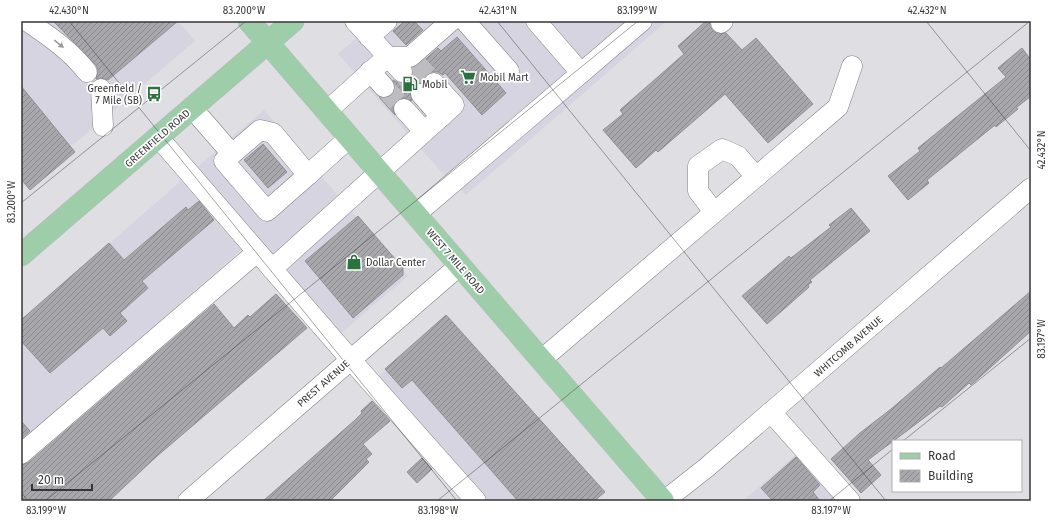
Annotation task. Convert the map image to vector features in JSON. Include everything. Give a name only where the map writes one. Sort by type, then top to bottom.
[{"type":"main road","name":"WEST 7 MILE ROAD","points":[[248,21],[663,501]]},
{"type":"main road","name":"GREENFIELD ROAD","points":[[21,255],[293,21]]},
{"type":"street","points":[[27,21],[45,32],[76,58],[87,72]]},
{"type":"street","points":[[355,21],[387,57],[409,64],[451,21]]},
{"type":"street","points":[[369,37],[387,21]]},
{"type":"street","points":[[465,21],[509,71]]},
{"type":"street","points":[[536,21],[581,73]]},
{"type":"street","points":[[415,215],[642,21]]},
{"type":"street","points":[[326,112],[387,57]]},
{"type":"street","points":[[541,360],[838,107],[852,66]]},
{"type":"street","points":[[370,71],[384,88]]},
{"type":"street","points":[[101,89],[103,126]]},
{"type":"street","points":[[272,269],[454,105],[427,89]]},
{"type":"street","points":[[192,108],[232,154]]},
{"type":"street","points":[[404,109],[424,131]]},
{"type":"street","points":[[308,175],[273,133],[260,130],[224,161],[267,211],[308,175],[349,138]]},
{"type":"street","points":[[158,137],[350,360],[476,501]]},
{"type":"street","points":[[714,212],[698,191],[698,166],[722,149],[738,156],[756,177]]},
{"type":"street","name":"WHITCOMB AVENUE","points":[[663,501],[706,468],[1031,188]]},
{"type":"street","points":[[21,454],[257,252]]},
{"type":"street","name":"PREST AVENUE","points":[[188,501],[460,266]]},
{"type":"street","points":[[771,412],[850,501]]},
{"type":"shaded area","points":[[21,21],[178,21],[195,41],[21,189]]},
{"type":"shaded area","points":[[376,21],[667,21],[466,195],[442,173],[338,54]]},
{"type":"shaded area","points":[[264,110],[408,276],[339,335],[195,169]]},
{"type":"shaded area","points":[[181,181],[241,250],[21,443],[21,321]]},
{"type":"shaded area","points":[[448,315],[603,491],[592,501],[488,501],[378,377]]},
{"type":"shaded area","points":[[799,452],[842,501],[743,501]]},
{"type":"building","points":[[53,21],[178,21],[108,80],[101,78],[96,79],[98,70],[96,65]]},
{"type":"building","points":[[405,21],[414,21],[423,30],[406,45],[393,31]]},
{"type":"building","points":[[706,21],[710,21],[710,26],[713,31],[718,34],[726,33],[742,50],[756,38],[813,104],[768,143],[725,94],[658,152],[656,150],[636,168],[603,130],[623,114],[620,110],[684,54],[678,46]]},
{"type":"building","points":[[457,37],[506,93],[482,115],[445,73],[443,75],[438,72],[432,72],[426,75],[423,83],[413,86],[410,91],[412,101],[402,98],[396,101],[393,106],[395,115],[379,97],[386,98],[391,96],[395,90],[393,80],[399,83],[409,81],[413,75],[412,68],[418,66],[438,48],[441,51]]},
{"type":"building","points":[[1022,48],[1031,60],[1031,96],[996,127],[995,125],[927,180],[929,183],[908,200],[888,176],[920,151],[918,148],[1006,77],[998,68]]},
{"type":"building","points":[[21,86],[75,152],[30,190],[21,179]]},
{"type":"building","points":[[263,144],[287,172],[268,188],[244,160]]},
{"type":"building","points":[[199,201],[214,220],[142,281],[148,288],[120,313],[127,321],[110,336],[103,328],[50,373],[21,341],[21,320],[109,243],[124,260],[186,207],[188,210]]},
{"type":"building","points":[[851,208],[870,231],[810,280],[812,282],[808,285],[809,287],[767,324],[742,296],[789,256],[791,258],[831,227],[829,225]]},
{"type":"building","points":[[358,216],[403,268],[403,275],[353,318],[305,261]]},
{"type":"building","points":[[1031,291],[1031,331],[971,385],[969,383],[942,407],[940,406],[895,440],[892,440],[892,442],[868,460],[881,475],[861,493],[831,459],[860,433],[891,409],[940,367],[941,368]]},
{"type":"building","points":[[276,294],[307,328],[156,457],[109,501],[21,501],[21,465],[28,463],[214,304],[234,328],[248,315],[250,317]]},
{"type":"building","points":[[446,315],[605,492],[594,501],[518,501],[412,380],[402,388],[385,369]]},
{"type":"building","points":[[372,401],[390,421],[363,444],[372,454],[366,459],[369,462],[330,501],[263,501],[355,420],[362,413],[361,411]]},
{"type":"building","points":[[21,421],[30,431],[21,439]]},
{"type":"building","points":[[796,457],[820,485],[813,492],[820,501],[773,501],[761,488]]},
{"type":"building","points":[[422,458],[432,469],[417,483],[407,472]]},
{"type":"tunnel","points":[[414,61],[434,83]]},
{"type":"tunnel","points":[[402,72],[421,94]]},
{"type":"tunnel","points":[[384,87],[404,109]]},
{"type":"place","name":"Mobil Mart","points":[[468,77]]},
{"type":"place","name":"Mobil","points":[[410,84]]},
{"type":"place","name":"Greenfield / 7 Mile (SB)","points":[[154,94]]},
{"type":"place","name":"Dollar Center","points":[[354,262]]}]
